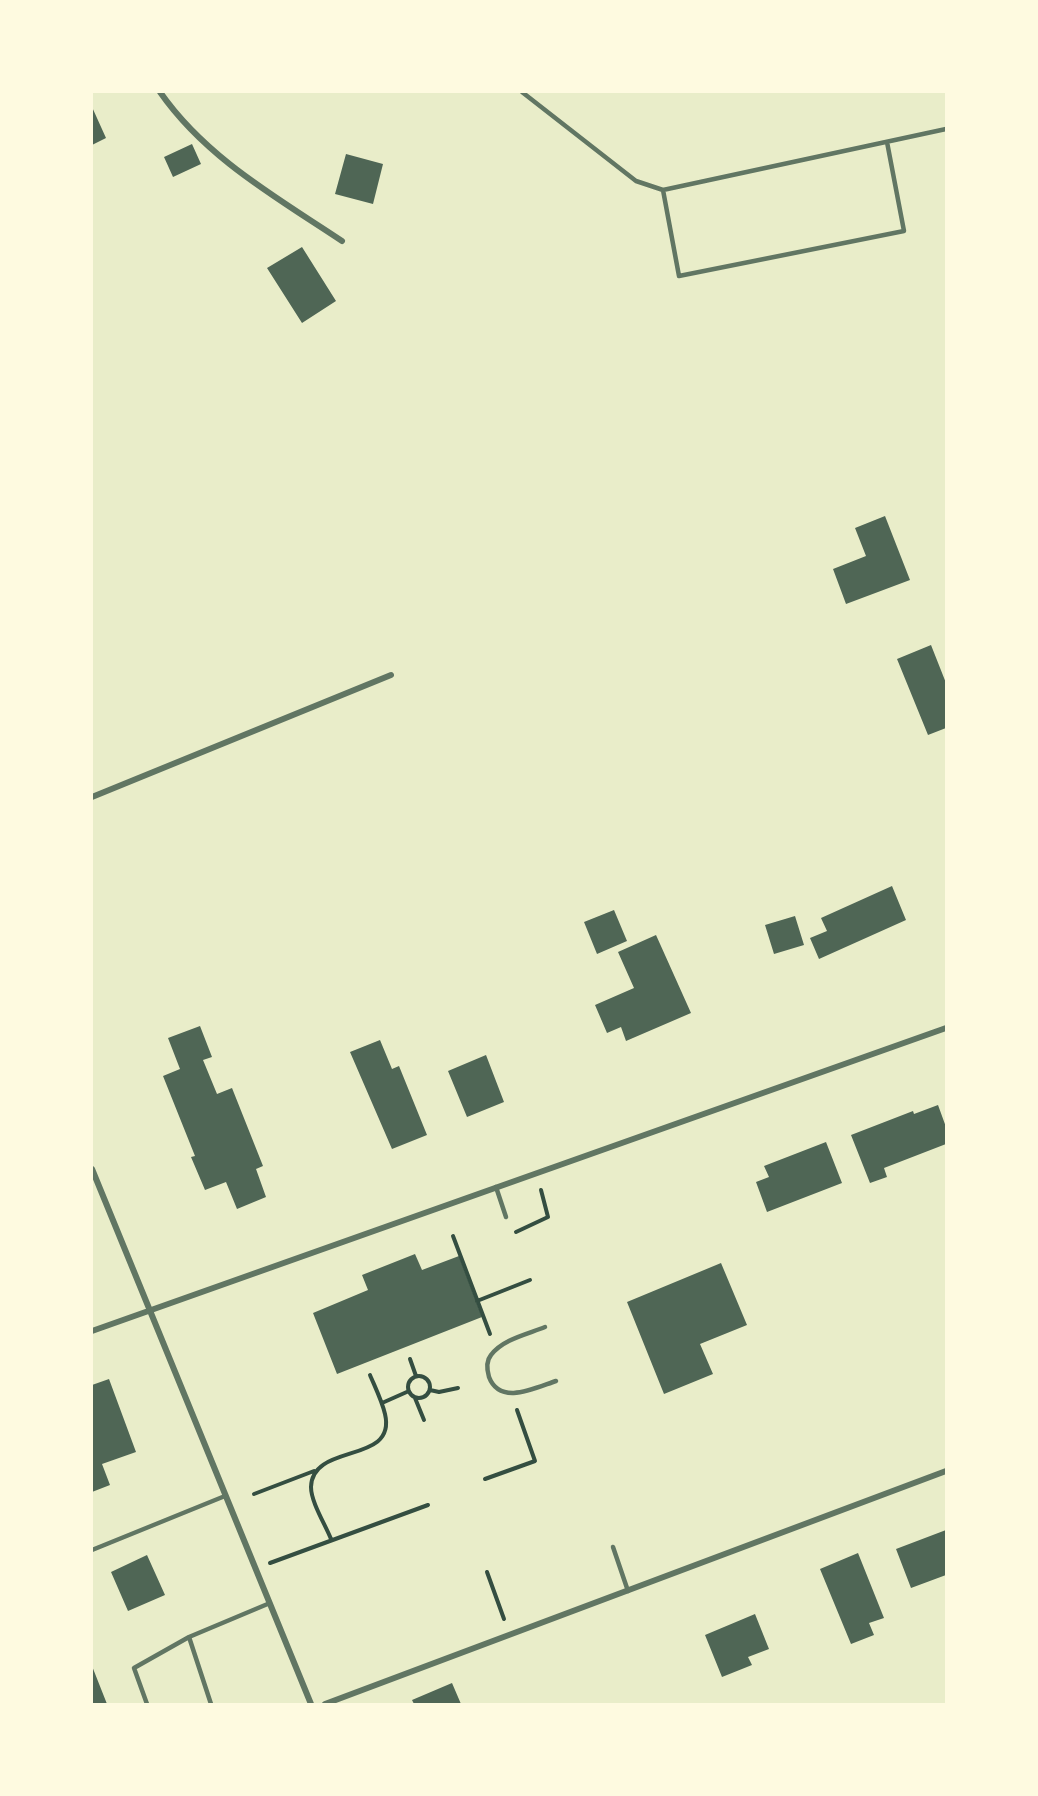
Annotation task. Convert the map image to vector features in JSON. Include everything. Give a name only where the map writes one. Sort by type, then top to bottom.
[{"type":"street","points":[[160,92],[190,128],[227,165],[342,241]]},
{"type":"street","points":[[92,797],[391,675]]},
{"type":"street","points":[[92,1331],[946,1028]]},
{"type":"street","points":[[92,1169],[311,1704]]},
{"type":"street","points":[[325,1704],[946,1471]]},
{"type":"lane","points":[[522,92],[636,181],[663,190],[946,129]]},
{"type":"lane","points":[[663,190],[679,276],[904,231],[887,142]]},
{"type":"lane","points":[[496,1187],[506,1217]]},
{"type":"lane","points":[[545,1327],[499,1347],[489,1356],[487,1367],[490,1380],[497,1389],[507,1394],[519,1393],[556,1381]]},
{"type":"lane","points":[[92,1550],[225,1496]]},
{"type":"lane","points":[[613,1547],[628,1591]]},
{"type":"lane","points":[[147,1704],[135,1668],[189,1637],[270,1603]]},
{"type":"lane","points":[[189,1637],[210,1704]]},
{"type":"path","points":[[512,1233],[548,1217],[535,1173]]},
{"type":"path","points":[[477,1301],[530,1280]]},
{"type":"path","points":[[410,1359],[416,1377]]},
{"type":"path","points":[[254,1494],[315,1471],[322,1464],[378,1442],[386,1425],[382,1403],[370,1375]]},
{"type":"path","points":[[424,1420],[415,1397],[409,1391],[409,1382],[416,1377],[428,1380],[430,1390]]},
{"type":"path","points":[[430,1390],[439,1392],[458,1388]]},
{"type":"path","points":[[415,1397],[422,1398],[430,1390]]},
{"type":"path","points":[[382,1403],[409,1391]]},
{"type":"path","points":[[315,1471],[311,1490],[331,1539]]},
{"type":"path","points":[[256,1570],[331,1539],[428,1505]]},
{"type":"path","points":[[487,1572],[509,1635]]},
{"type":"building","points":[[92,107],[106,138],[92,145]]},
{"type":"building","points":[[192,144],[201,164],[173,177],[164,157]]},
{"type":"building","points":[[346,154],[383,164],[373,204],[335,194]]},
{"type":"building","points":[[302,247],[336,301],[302,323],[267,268]]},
{"type":"building","points":[[885,516],[910,580],[846,604],[833,569],[866,556],[855,528]]},
{"type":"building","points":[[931,645],[946,683],[946,728],[928,735],[897,659]]},
{"type":"building","points":[[892,886],[906,920],[819,959],[810,938],[827,931],[821,918]]},
{"type":"building","points":[[614,910],[627,941],[597,954],[584,922]]},
{"type":"building","points":[[795,916],[804,945],[774,954],[765,925]]},
{"type":"building","points":[[656,935],[691,1013],[626,1041],[621,1027],[607,1033],[595,1005],[634,988],[618,952]]},
{"type":"building","points":[[200,1026],[212,1057],[203,1060],[217,1094],[232,1088],[263,1166],[256,1169],[266,1197],[237,1209],[226,1182],[205,1190],[191,1157],[195,1156],[163,1076],[180,1069],[168,1038]]},
{"type":"building","points":[[380,1040],[392,1069],[399,1066],[427,1135],[392,1149],[350,1052]]},
{"type":"building","points":[[486,1055],[504,1102],[467,1117],[448,1071]]},
{"type":"building","points":[[938,1105],[946,1127],[946,1144],[884,1168],[887,1177],[870,1183],[851,1135],[913,1111],[914,1114]]},
{"type":"building","points":[[826,1142],[842,1183],[767,1212],[756,1182],[769,1177],[764,1166]]},
{"type":"building","points":[[415,1254],[422,1270],[459,1256],[482,1317],[337,1374],[313,1313],[368,1290],[362,1275]]},
{"type":"building","points":[[721,1263],[747,1325],[700,1344],[713,1374],[664,1394],[627,1302]]},
{"type":"building","points":[[109,1379],[136,1452],[102,1464],[110,1485],[92,1492],[92,1385]]},
{"type":"building","points":[[946,1530],[946,1575],[911,1588],[896,1549]]},
{"type":"building","points":[[858,1553],[884,1618],[869,1623],[874,1635],[851,1644],[820,1569]]},
{"type":"building","points":[[147,1555],[165,1595],[128,1611],[111,1572]]},
{"type":"building","points":[[755,1614],[769,1649],[748,1657],[752,1665],[722,1677],[705,1635]]},
{"type":"building","points":[[92,1666],[107,1704],[92,1704]]},
{"type":"building","points":[[452,1683],[461,1704],[414,1704],[412,1700]]}]
